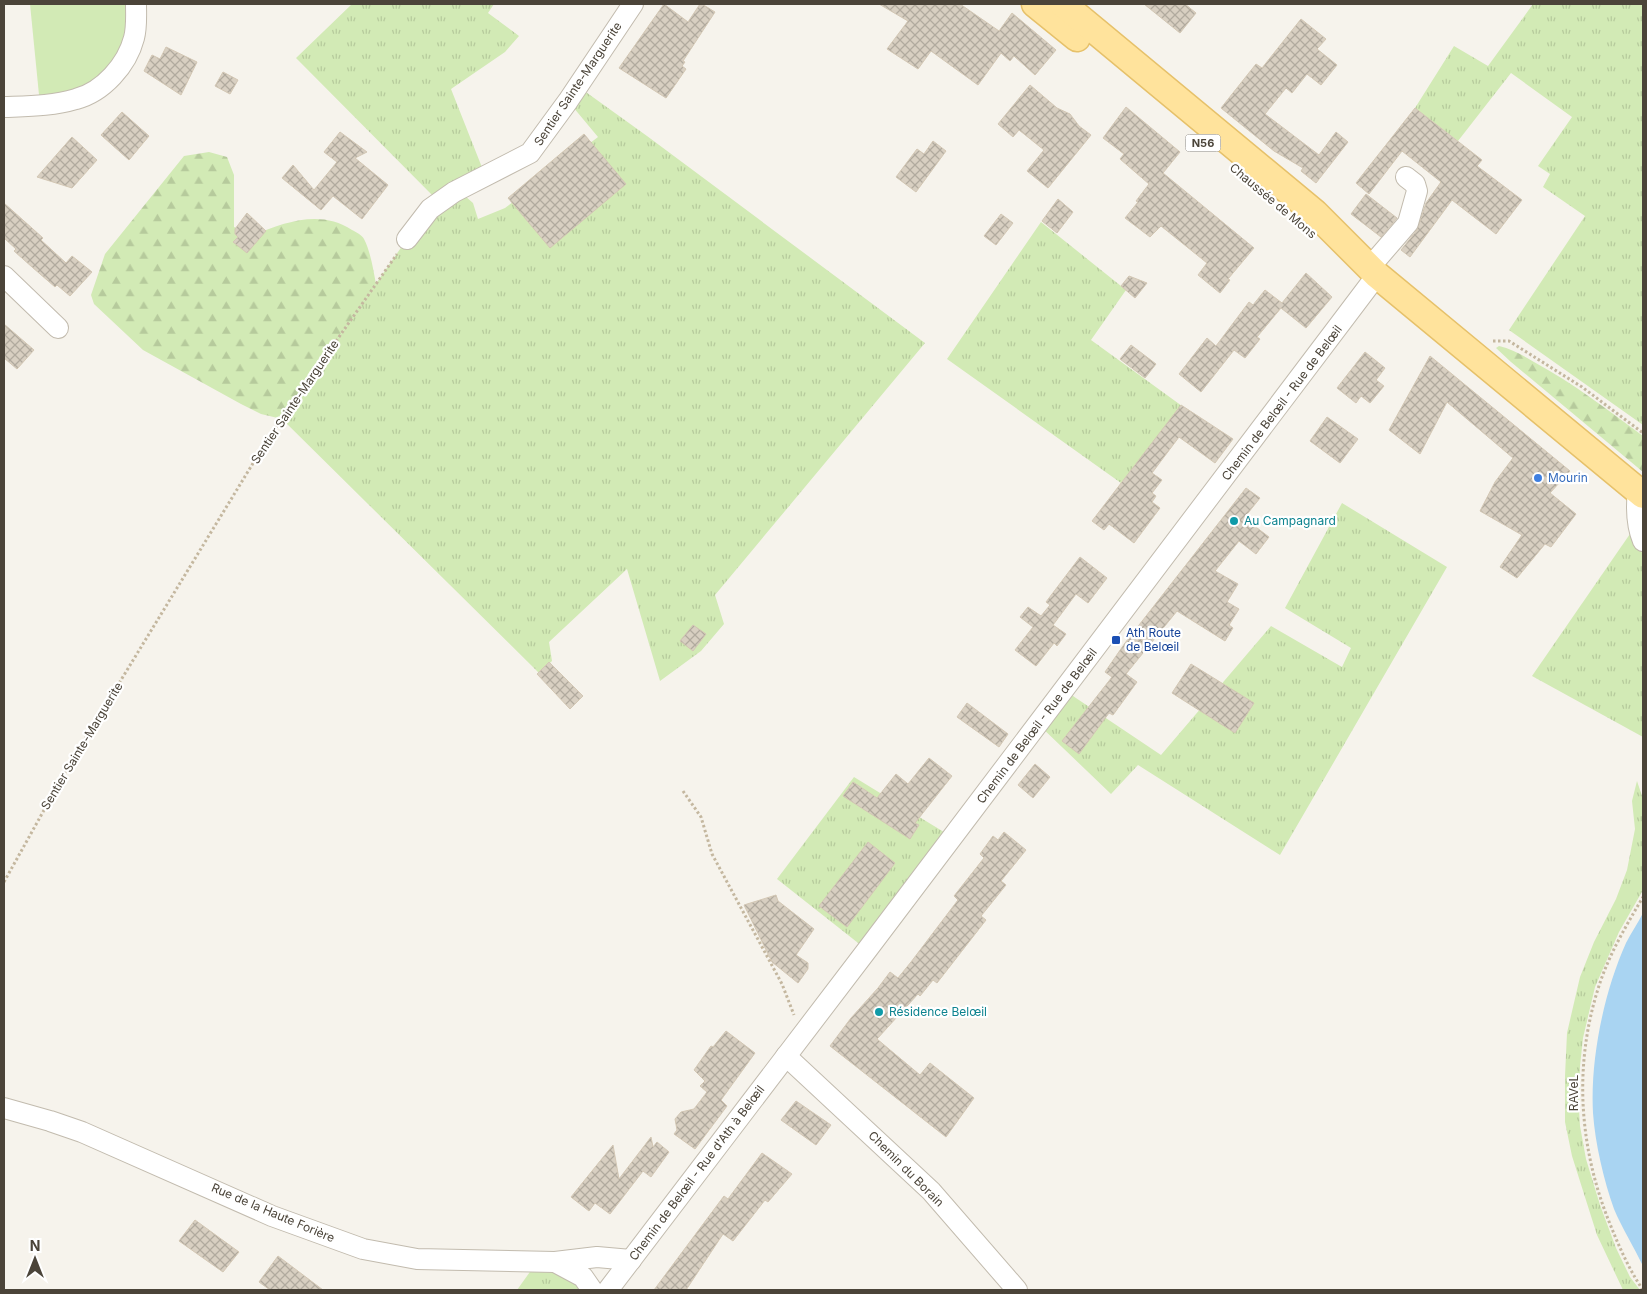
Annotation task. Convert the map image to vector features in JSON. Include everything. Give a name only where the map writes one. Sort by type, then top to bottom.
[{"type":"main road","name":"Chaussée de Mons","points":[[1035,4],[1320,240],[1374,271]]},
{"type":"main road","name":"Chaussée de Mons","points":[[1063,4],[1315,213],[1374,271],[1467,350],[1641,493]]},
{"type":"street","points":[[4,107],[60,103],[78,99],[93,92],[108,81],[121,66],[130,49],[136,25],[136,4]]},
{"type":"street","name":"Sentier Sainte-Marguerite","points":[[407,239],[430,209],[454,192],[530,153],[632,4]]},
{"type":"street","name":"Chemin de Belœil - Rue de Belœil","points":[[786,1056],[1408,223],[1418,191],[1415,184],[1406,177]]},
{"type":"street","points":[[4,276],[58,328]]},
{"type":"street","name":"Chaussée de Mons","points":[[1641,493],[1636,511],[1643,541]]},
{"type":"street","name":"Chemin de Belœil - Rue d'Ath à Belœil","points":[[608,1290],[786,1056]]},
{"type":"street","name":"Chemin du Borain","points":[[786,1056],[922,1181],[1017,1290]]},
{"type":"street","name":"Rue de la Haute Forière","points":[[4,1108],[82,1132],[272,1216],[363,1249],[417,1259],[554,1262],[597,1257],[631,1260]]},
{"type":"street","name":"Rue de la Haute Forière","points":[[554,1262],[583,1277],[592,1290]]},
{"type":"path","name":"Sentier Sainte-Marguerite","points":[[4,882],[68,767],[269,437],[407,239]]},
{"type":"path","points":[[1467,350],[1488,341],[1509,341],[1582,387],[1643,433]]},
{"type":"path","points":[[683,791],[701,817],[712,854],[782,984],[794,1015],[804,1033]]},
{"type":"path","name":"RAVeL","points":[[1643,897],[1622,932],[1598,988],[1586,1038],[1582,1094],[1589,1159],[1602,1204],[1632,1275],[1643,1290]]},
{"type":"green space","points":[[30,4],[136,4],[136,25],[108,81],[40,105]]},
{"type":"green space","points":[[352,4],[494,4],[488,13],[519,36],[505,52],[451,89],[485,175],[465,196],[473,203],[478,219],[505,208],[598,137],[568,101],[583,90],[925,343],[715,595],[724,624],[701,651],[660,681],[627,569],[549,642],[552,661],[539,673],[282,419],[407,239],[439,202],[296,58]]},
{"type":"green space","points":[[1533,4],[1643,4],[1643,425],[1509,330],[1585,216],[1543,187],[1550,174],[1538,166],[1572,117],[1511,73],[1458,141],[1415,108],[1454,46],[1488,66]]},
{"type":"green space","points":[[209,152],[227,157],[234,175],[234,227],[253,235],[290,222],[315,219],[328,220],[360,235],[364,239],[370,255],[376,284],[282,419],[261,414],[143,350],[94,304],[91,295],[105,254],[184,156]]},
{"type":"green space","points":[[1041,222],[1126,290],[1091,340],[1182,406],[1121,483],[947,359]]},
{"type":"green space","points":[[1499,346],[1521,355],[1563,379],[1643,436],[1643,472],[1511,362],[1496,348]]},
{"type":"green space","points":[[1342,503],[1447,567],[1280,855],[1138,765],[1111,794],[1038,724],[1064,690],[1161,755],[1271,626],[1342,667],[1351,648],[1285,608]]},
{"type":"green space","points":[[1632,531],[1643,555],[1643,737],[1532,676]]},
{"type":"green space","points":[[854,777],[952,837],[867,950],[777,879]]},
{"type":"green space","points":[[1637,781],[1643,799],[1643,890],[1619,932],[1595,987],[1583,1038],[1580,1066],[1580,1126],[1586,1159],[1616,1248],[1630,1277],[1640,1290],[1623,1290],[1597,1235],[1572,1156],[1565,1122],[1565,1076],[1567,1033],[1580,977],[1594,942],[1616,899],[1627,870],[1635,829],[1632,801]]},
{"type":"green space","points":[[537,1262],[588,1290],[517,1290]]},
{"type":"water","points":[[1643,913],[1643,1266],[1614,1209],[1600,1162],[1593,1113],[1593,1092],[1596,1048],[1605,1004],[1618,962],[1626,943]]},
{"type":"building","points":[[664,4],[688,22],[700,4],[715,12],[683,61],[685,62],[682,66],[686,69],[666,98],[619,68]]},
{"type":"building","points":[[879,4],[960,4],[999,31],[1012,13],[1056,50],[1035,75],[1014,56],[1010,61],[1001,53],[978,85],[931,51],[918,69],[887,49],[908,21]]},
{"type":"building","points":[[1144,4],[1185,4],[1196,13],[1180,33]]},
{"type":"building","points":[[1301,19],[1326,39],[1317,49],[1337,65],[1321,85],[1307,74],[1292,93],[1286,88],[1265,114],[1319,155],[1336,132],[1348,142],[1316,183],[1301,171],[1303,168],[1274,151],[1221,108],[1256,64],[1262,68]]},
{"type":"building","points":[[166,47],[197,62],[181,95],[144,71],[152,55],[160,59]]},
{"type":"building","points":[[223,72],[238,80],[230,94],[215,86]]},
{"type":"building","points":[[1030,85],[1057,108],[1070,114],[1079,126],[1091,135],[1048,188],[1027,171],[1044,150],[1019,130],[1013,137],[998,124]]},
{"type":"building","points":[[1126,107],[1180,152],[1163,173],[1254,248],[1228,279],[1230,280],[1220,293],[1198,275],[1207,263],[1161,226],[1150,237],[1125,218],[1149,184],[1120,159],[1124,154],[1103,138]]},
{"type":"building","points":[[1415,108],[1482,160],[1477,166],[1522,200],[1496,234],[1452,200],[1410,257],[1401,250],[1417,230],[1426,203],[1441,182],[1402,151],[1369,194],[1356,183]]},
{"type":"building","points":[[122,112],[149,136],[129,160],[101,135]]},
{"type":"building","points":[[340,132],[367,152],[355,158],[388,185],[362,219],[333,196],[321,210],[282,178],[293,165],[314,190],[337,162],[324,152]]},
{"type":"building","points":[[584,134],[626,184],[550,248],[508,198]]},
{"type":"building","points":[[72,137],[97,160],[72,188],[37,177]]},
{"type":"building","points":[[933,141],[946,151],[916,192],[896,177],[917,149],[924,154]]},
{"type":"building","points":[[1366,194],[1397,218],[1381,237],[1351,214]]},
{"type":"building","points":[[1058,199],[1073,212],[1057,233],[1042,221]]},
{"type":"building","points":[[4,203],[43,238],[41,240],[66,263],[72,256],[92,272],[70,296],[57,285],[55,287],[32,267],[14,251],[16,249],[4,238]]},
{"type":"building","points":[[247,213],[266,231],[247,253],[233,242],[238,237],[235,234],[235,229]]},
{"type":"building","points":[[1001,214],[1013,223],[996,245],[984,236]]},
{"type":"building","points":[[1306,273],[1332,297],[1306,328],[1281,308],[1257,337],[1260,339],[1245,358],[1234,350],[1201,392],[1179,374],[1207,338],[1216,346],[1249,302],[1253,305],[1265,290],[1282,303]]},
{"type":"building","points":[[1129,276],[1147,283],[1135,298],[1121,286]]},
{"type":"building","points":[[4,324],[34,350],[17,369],[4,358]]},
{"type":"building","points":[[1131,345],[1156,364],[1145,378],[1120,359]]},
{"type":"building","points":[[1365,352],[1385,368],[1376,380],[1384,386],[1370,403],[1361,396],[1356,403],[1337,388]]},
{"type":"building","points":[[1430,356],[1570,471],[1550,493],[1576,514],[1551,547],[1545,544],[1517,578],[1500,567],[1522,535],[1480,511],[1495,482],[1513,458],[1447,402],[1420,454],[1389,430]]},
{"type":"building","points":[[1181,405],[1233,439],[1215,463],[1179,437],[1152,473],[1162,480],[1152,493],[1156,496],[1152,502],[1160,508],[1134,543],[1109,524],[1104,530],[1092,521]]},
{"type":"building","points":[[1327,417],[1358,439],[1340,463],[1310,441]]},
{"type":"building","points":[[1246,488],[1260,498],[1244,518],[1269,537],[1256,554],[1239,541],[1215,571],[1238,584],[1227,602],[1239,609],[1229,625],[1233,628],[1225,641],[1177,611],[1126,674],[1137,682],[1113,715],[1109,713],[1079,754],[1062,741],[1112,677],[1105,672],[1125,643]]},
{"type":"building","points":[[1080,557],[1107,578],[1088,603],[1076,594],[1053,625],[1066,634],[1057,646],[1054,643],[1036,666],[1015,650],[1033,627],[1020,617],[1028,607],[1041,616],[1050,605],[1046,602]]},
{"type":"building","points":[[693,625],[706,634],[693,651],[680,641]]},
{"type":"building","points":[[549,662],[583,696],[570,709],[537,674]]},
{"type":"building","points":[[1191,664],[1254,703],[1235,733],[1172,693]]},
{"type":"building","points":[[967,703],[1008,734],[999,747],[957,717]]},
{"type":"building","points":[[929,758],[952,776],[915,823],[919,825],[910,839],[843,796],[853,782],[877,798],[896,774],[908,784]]},
{"type":"building","points":[[1035,764],[1050,777],[1033,798],[1018,785]]},
{"type":"building","points":[[1004,832],[1026,850],[1001,881],[1006,885],[981,916],[986,920],[937,983],[933,980],[920,996],[918,994],[877,1039],[920,1075],[930,1063],[974,1098],[946,1137],[830,1046],[890,972],[898,978],[958,900],[954,896],[984,858],[980,854],[993,836],[998,840]]},
{"type":"building","points":[[868,842],[895,863],[847,927],[819,906]]},
{"type":"building","points":[[776,895],[778,901],[814,929],[796,955],[808,963],[808,969],[798,983],[772,962],[744,905]]},
{"type":"building","points":[[726,1031],[755,1053],[721,1100],[727,1106],[695,1149],[674,1134],[677,1130],[675,1119],[681,1112],[694,1109],[707,1092],[700,1086],[705,1081],[694,1070],[711,1046],[713,1047]]},
{"type":"building","points":[[796,1101],[831,1125],[816,1145],[781,1120]]},
{"type":"building","points":[[651,1137],[653,1147],[657,1142],[669,1152],[651,1177],[643,1171],[610,1214],[595,1203],[589,1211],[571,1197],[613,1145],[619,1179]]},
{"type":"building","points":[[762,1153],[792,1174],[768,1202],[765,1200],[733,1241],[723,1234],[686,1290],[654,1290],[724,1196],[728,1199]]},
{"type":"building","points":[[195,1220],[239,1252],[223,1272],[179,1241]]},
{"type":"building","points":[[278,1256],[323,1290],[270,1290],[259,1282]]},
{"type":"place","name":"Mourin","points":[[1538,478]]},
{"type":"place","name":"Au Campagnard","points":[[1234,521]]},
{"type":"place","name":"Ath Route de Belœil","points":[[1116,640]]},
{"type":"place","name":"Résidence Belœil","points":[[879,1012]]}]
